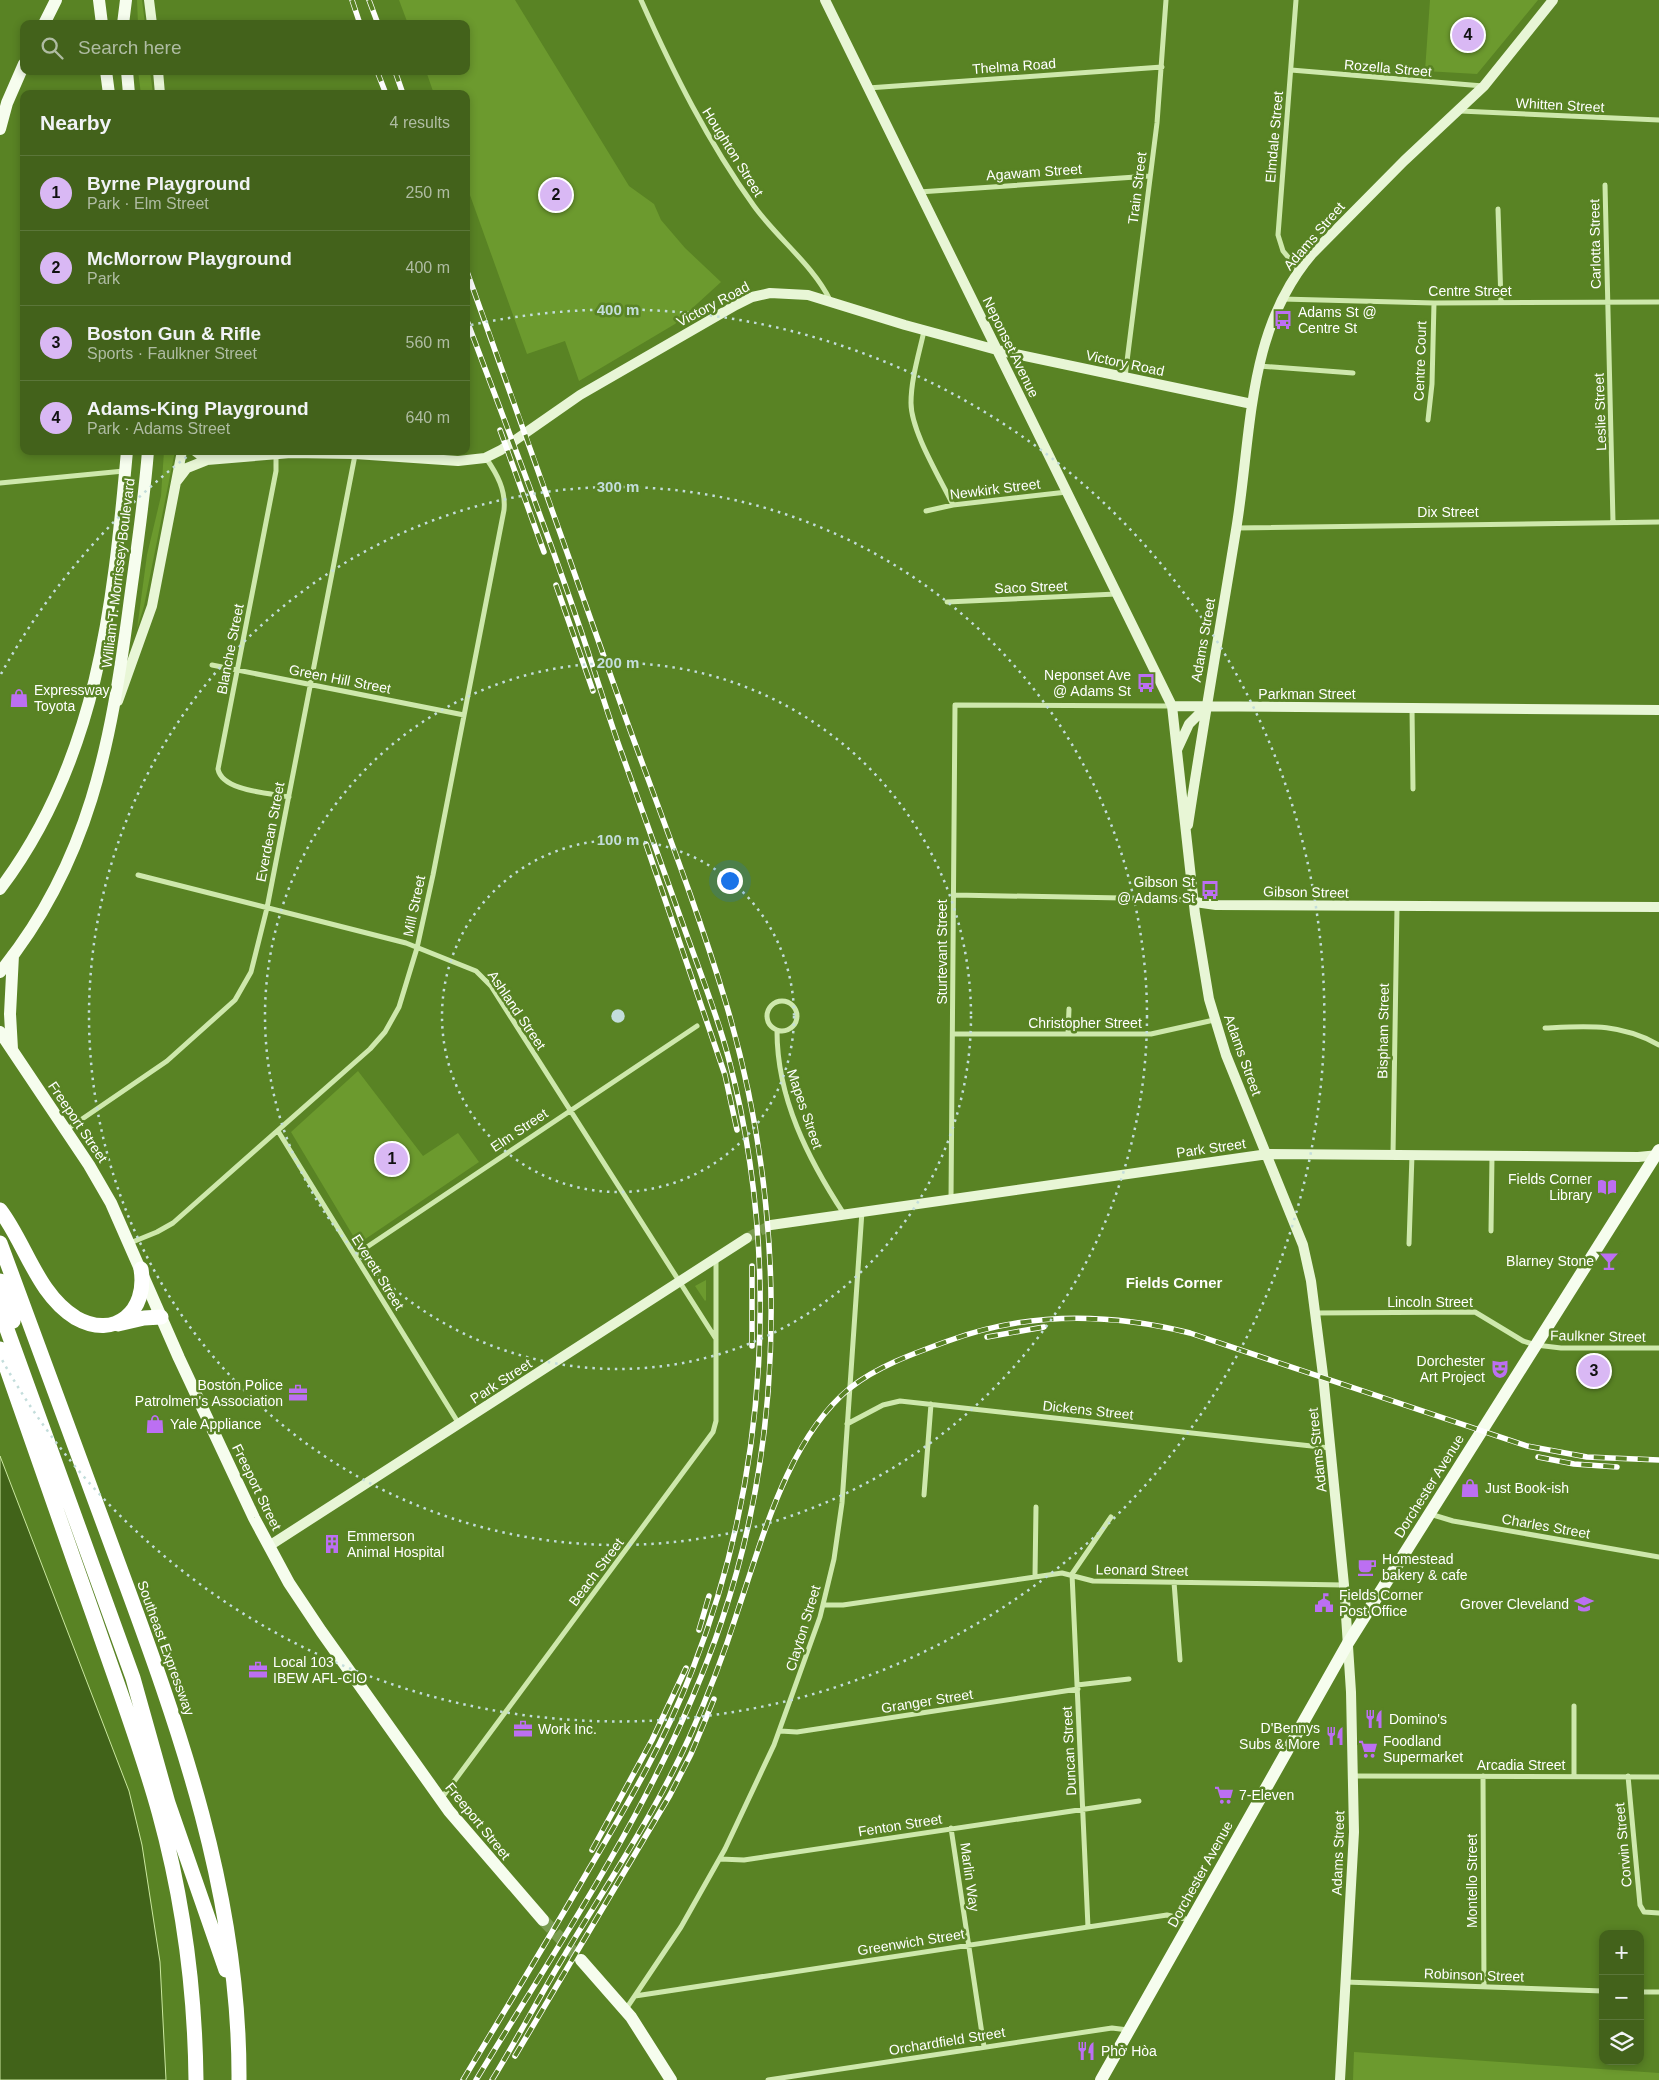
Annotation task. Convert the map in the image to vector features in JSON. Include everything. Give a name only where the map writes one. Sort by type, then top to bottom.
[{"type":"highway","points":[[0,1210],[15,1229],[40,1279],[60,1305],[87,1323],[99,1326],[112,1326],[150,1317],[161,1317]]},
{"type":"highway","name":"Southeast Expressway","points":[[0,1242],[153,1656],[190,1768],[217,1875],[228,1933],[236,1998],[239,2080]]},
{"type":"highway","points":[[112,1326],[126,1317],[139,1301],[143,1284],[141,1269]]},
{"type":"highway","points":[[0,1281],[140,1683],[168,1803],[194,2014],[196,2080]]},
{"type":"highway","points":[[0,1310],[133,1678],[168,1803],[236,1998]]},
{"type":"highway","points":[[0,1349],[149,1778],[167,1845],[184,1932]]},
{"type":"main road","points":[[46,20],[56,0]]},
{"type":"main road","points":[[99,0],[102,20]]},
{"type":"main road","points":[[120,0],[122,20]]},
{"type":"main road","points":[[124,20],[126,0]]},
{"type":"main road","points":[[149,0],[152,20]]},
{"type":"main road","name":"Neponset Avenue","points":[[825,0],[1172,706]]},
{"type":"main road","name":"Adams Street","points":[[1186,838],[1206,707],[1237,528],[1252,404],[1267,333],[1282,299],[1298,270],[1351,213],[1460,111],[1484,86],[1553,0]]},
{"type":"main road","points":[[0,128],[7,102],[20,73]]},
{"type":"main road","points":[[106,75],[108,90]]},
{"type":"main road","points":[[128,75],[129,90]]},
{"type":"main road","points":[[158,75],[160,90]]},
{"type":"main road","name":"Victory Road","points":[[370,455],[458,461],[486,458],[505,448],[580,395],[752,297],[770,292],[786,292],[830,300],[924,331],[997,350],[1252,404]]},
{"type":"main road","name":"William T. Morrissey Boulevard","points":[[0,889],[43,822],[71,760],[87,716],[103,640],[127,455]]},
{"type":"main road","name":"William T. Morrissey Boulevard","points":[[0,972],[49,900],[76,841],[99,778],[113,716],[140,528],[148,455]]},
{"type":"main road","points":[[113,716],[152,606],[181,455]]},
{"type":"main road","points":[[201,455],[207,460]]},
{"type":"main road","name":"Victory Road","points":[[177,481],[187,468],[207,460],[264,455]]},
{"type":"main road","name":"Adams Street","points":[[1172,706],[1194,902],[1204,975],[1214,1020],[1303,1245],[1310,1273],[1315,1313],[1344,1585],[1353,1776],[1353,1861],[1340,2080]]},
{"type":"main road","name":"Parkman Street","points":[[1172,706],[1659,710]]},
{"type":"main road","points":[[1177,750],[1189,724],[1206,707]]},
{"type":"main road","name":"Gibson Street","points":[[1194,902],[1216,905],[1397,907],[1659,907]]},
{"type":"main road","points":[[12,1052],[10,1014],[13,954]]},
{"type":"main road","name":"Freeport Street","points":[[0,1032],[98,1179],[130,1243],[161,1317],[269,1546],[312,1618],[441,1800],[485,1855],[543,1920]]},
{"type":"main road","points":[[0,1044],[12,1052]]},
{"type":"main road","name":"Park Street","points":[[771,1226],[862,1211],[1268,1154],[1492,1156],[1658,1153]]},
{"type":"main road","name":"Dorchester Avenue","points":[[1101,2080],[1348,1643],[1658,1153]]},
{"type":"main road","name":"Park Street","points":[[269,1546],[680,1283],[747,1238]]},
{"type":"main road","points":[[581,1960],[625,2009],[646,2037],[672,2080]]},
{"type":"street","name":"Houghton Street","points":[[641,0],[676,78],[735,177],[773,230],[817,278],[830,300]]},
{"type":"street","name":"Train Street","points":[[1125,378],[1162,67],[1166,0]]},
{"type":"street","name":"Elmdale Street","points":[[1296,0],[1278,235],[1282,251],[1298,270]]},
{"type":"street","name":"Thelma Road","points":[[868,88],[1162,67]]},
{"type":"street","name":"Rozella Street","points":[[1291,70],[1484,86]]},
{"type":"street","name":"Whitten Street","points":[[1460,111],[1659,120]]},
{"type":"street","name":"Agawam Street","points":[[919,192],[1150,176]]},
{"type":"street","name":"Carlotta Street","points":[[1605,185],[1608,302]]},
{"type":"street","points":[[1498,209],[1501,302]]},
{"type":"street","name":"Centre Street","points":[[1282,299],[1434,303],[1659,302]]},
{"type":"street","name":"Leslie Street","points":[[1608,302],[1613,522]]},
{"type":"street","name":"Centre Court","points":[[1428,420],[1432,384],[1434,303]]},
{"type":"street","points":[[924,331],[912,391],[912,414],[917,431],[953,505]]},
{"type":"street","points":[[1259,366],[1353,373]]},
{"type":"street","name":"Blanche Street","points":[[276,455],[276,471],[218,766],[220,776],[230,785],[289,797]]},
{"type":"street","name":"Everdean Street","points":[[66,1130],[167,1061],[234,1000],[250,972],[267,908],[312,685],[355,455]]},
{"type":"street","name":"Mill Street","points":[[130,1243],[172,1223],[363,1056],[385,1032],[402,999],[417,948],[504,506],[501,484],[486,458]]},
{"type":"street","points":[[0,483],[125,471]]},
{"type":"street","name":"Newkirk Street","points":[[926,511],[953,505],[1067,492]]},
{"type":"street","name":"Dix Street","points":[[1237,528],[1659,522]]},
{"type":"street","name":"Saco Street","points":[[947,602],[1116,594]]},
{"type":"street","name":"Green Hill Street","points":[[212,665],[464,715]]},
{"type":"street","name":"Parkman Street","points":[[955,705],[1172,706]]},
{"type":"street","name":"Sturtevant Street","points":[[951,1199],[955,705]]},
{"type":"street","points":[[1412,708],[1413,789]]},
{"type":"street","name":"Ashland Street","points":[[138,875],[417,948],[472,969],[485,978],[680,1283]]},
{"type":"street","name":"Gibson Street","points":[[954,895],[1177,900],[1194,902]]},
{"type":"street","name":"Bispham Street","points":[[1393,1155],[1397,907]]},
{"type":"street","name":"Mapes Street","points":[[777,1031],[784,1032],[792,1027],[796,1017],[794,1008],[782,1001],[774,1003],[768,1011],[769,1024],[777,1031],[778,1062],[802,1139],[820,1178],[844,1214]]},
{"type":"street","points":[[1068,1034],[1069,1009]]},
{"type":"street","name":"Christopher Street","points":[[953,1034],[1151,1034],[1214,1020]]},
{"type":"street","name":"Elm Street","points":[[355,1255],[697,1026]]},
{"type":"street","points":[[1544,1028],[1613,1027],[1632,1032],[1659,1046]]},
{"type":"street","name":"Everett Street","points":[[278,1131],[459,1424]]},
{"type":"street","points":[[1410,1244],[1412,1156]]},
{"type":"street","points":[[1491,1231],[1492,1156]]},
{"type":"street","name":"Clayton Street","points":[[625,2009],[681,1927],[720,1859],[780,1731],[809,1651],[823,1605],[839,1531],[862,1211]]},
{"type":"street","name":"Beach Street","points":[[441,1800],[713,1432],[716,1421],[716,1259]]},
{"type":"street","points":[[680,1283],[716,1339]]},
{"type":"street","name":"Lincoln Street","points":[[1315,1313],[1474,1312],[1523,1341],[1536,1345]]},
{"type":"street","name":"Faulkner Street","points":[[1536,1345],[1561,1348],[1659,1348]]},
{"type":"street","name":"Dickens Street","points":[[848,1424],[891,1402],[931,1404],[1330,1448]]},
{"type":"street","points":[[924,1495],[931,1404]]},
{"type":"street","points":[[1035,1576],[1036,1507]]},
{"type":"street","name":"Charles Street","points":[[1430,1514],[1453,1521],[1659,1557]]},
{"type":"street","points":[[1072,1574],[1112,1517]]},
{"type":"street","name":"Leonard Street","points":[[823,1605],[842,1605],[1062,1573],[1072,1574],[1093,1581],[1344,1585]]},
{"type":"street","name":"Duncan Street","points":[[1072,1574],[1088,1927]]},
{"type":"street","points":[[1174,1582],[1180,1660]]},
{"type":"street","name":"Granger Street","points":[[780,1731],[797,1732],[1128,1679]]},
{"type":"street","points":[[1574,1706],[1574,1776]]},
{"type":"street","name":"Arcadia Street","points":[[1353,1776],[1659,1776]]},
{"type":"street","name":"Montello Street","points":[[1483,1776],[1484,1987]]},
{"type":"street","name":"Corwin Street","points":[[1628,1776],[1640,1905],[1642,1910],[1647,1913],[1659,1913]]},
{"type":"street","name":"Fenton Street","points":[[720,1859],[744,1860],[1139,1801]]},
{"type":"street","name":"Marlin Way","points":[[951,1828],[984,2047]]},
{"type":"street","name":"Greenwich Street","points":[[635,1996],[1167,1915],[1191,1920]]},
{"type":"street","name":"Robinson Street","points":[[1345,1982],[1599,1991]]},
{"type":"street","points":[[1644,1992],[1659,1992]]},
{"type":"street","name":"Orchardfield Street","points":[[768,2080],[1112,2028],[1129,2030]]},
{"type":"shaded area","points":[[137,0],[142,0],[144,20],[138,20]]},
{"type":"shaded area","points":[[399,0],[515,0],[629,186],[654,204],[661,220],[685,248],[721,282],[675,324],[579,381],[565,341],[527,354],[470,195],[470,90],[433,90],[427,75],[470,75],[470,20],[406,20]]},
{"type":"shaded area","points":[[1430,0],[1538,0],[1477,74],[1425,71]]},
{"type":"shaded area","points":[[139,75],[151,75],[152,90],[140,90]]},
{"type":"shaded area","points":[[164,455],[174,455],[144,606],[137,629],[147,555],[161,496]]},
{"type":"shaded area","points":[[358,1071],[423,1156],[458,1133],[479,1162],[358,1244],[291,1132]]},
{"type":"shaded area","points":[[706,1280],[706,1300],[705,1301],[695,1286]]},
{"type":"shaded area","points":[[0,1456],[129,1791],[142,1845],[160,1962],[166,2080],[0,2080]]},
{"type":"shaded area","points":[[1354,2052],[1659,2073],[1659,2080],[1353,2080]]},
{"type":"tunnel","points":[[747,1238],[771,1225]]},
{"type":"tunnel","points":[[543,1920],[581,1960]]},
{"type":"railway","points":[[352,0],[359,20]]},
{"type":"railway","points":[[369,0],[376,20]]},
{"type":"railway","points":[[379,75],[384,90]]},
{"type":"railway","points":[[396,75],[402,90]]},
{"type":"railway","points":[[470,280],[690,893],[725,1000],[745,1076],[759,1153],[768,1232],[771,1310],[768,1389],[759,1467],[744,1544],[722,1620],[699,1681],[673,1741],[644,1799],[579,1913],[476,2080]]},
{"type":"railway","points":[[463,2080],[632,1796],[659,1746],[693,1668],[718,1595],[738,1520],[751,1443],[758,1365],[760,1287],[755,1209],[745,1132],[723,1039],[618,743],[562,577],[470,329]]},
{"type":"railway","points":[[500,430],[544,552]]},
{"type":"railway","points":[[556,585],[593,691]]},
{"type":"railway","points":[[646,844],[725,1075],[737,1130]]},
{"type":"railway","points":[[752,1266],[752,1346]]},
{"type":"railway","points":[[492,2080],[644,1824],[675,1767],[715,1675],[768,1521],[794,1461],[828,1409],[850,1388],[872,1373],[948,1341],[1007,1325],[1038,1320],[1068,1319],[1099,1319],[1129,1322],[1160,1326],[1190,1333],[1527,1446],[1587,1457],[1659,1460]]},
{"type":"railway","points":[[987,1337],[1044,1327]]},
{"type":"railway","points":[[1538,1457],[1574,1464],[1617,1467]]},
{"type":"railway","points":[[699,1630],[709,1596]]},
{"type":"railway","points":[[592,1850],[652,1740],[686,1668]]},
{"type":"railway","points":[[515,2056],[670,1795],[691,1754],[714,1699]]},
{"type":"place","name":"Adams-King Playground","points":[[1468,35]]},
{"type":"place","name":"McMorrow Playground","points":[[556,195]]},
{"type":"place","name":"Adams St @ Centre St","points":[[1283,320]]},
{"type":"place","name":"Neponset Ave @ Adams St","points":[[1146,683]]},
{"type":"place","name":"Expressway Toyota","points":[[19,698]]},
{"type":"place","name":"Gibson St @ Adams St","points":[[1210,890]]},
{"type":"place","name":"Byrne Playground","points":[[392,1159]]},
{"type":"place","name":"Fields Corner Library","points":[[1607,1187]]},
{"type":"place","name":"Blarney Stone","points":[[1609,1261]]},
{"type":"place","name":"Dorchester Art Project","points":[[1500,1369]]},
{"type":"place","name":"Boston Gun & Rifle","points":[[1594,1371]]},
{"type":"place","name":"Boston Police Patrolmen's Association","points":[[298,1393]]},
{"type":"place","name":"Yale Appliance","points":[[155,1424]]},
{"type":"place","name":"Just Book-ish","points":[[1470,1488]]},
{"type":"place","name":"Emmerson Animal Hospital","points":[[332,1544]]},
{"type":"place","name":"Homestead bakery & cafe","points":[[1367,1567]]},
{"type":"place","name":"Fields Corner Post Office","points":[[1324,1603]]},
{"type":"place","name":"Grover Cleveland","points":[[1584,1604]]},
{"type":"place","name":"Local 103 IBEW AFL-CIO","points":[[258,1670]]},
{"type":"place","name":"Domino's","points":[[1374,1719]]},
{"type":"place","name":"Work Inc.","points":[[523,1729]]},
{"type":"place","name":"D'Bennys Subs & More","points":[[1335,1736]]},
{"type":"place","name":"Foodland Supermarket","points":[[1368,1749]]},
{"type":"place","name":"7-Eleven","points":[[1224,1795]]},
{"type":"place","name":"Phở Hòa","points":[[1086,2051]]},
{"type":"district","name":"Fields Corner","points":[[1174,1282]]}]
